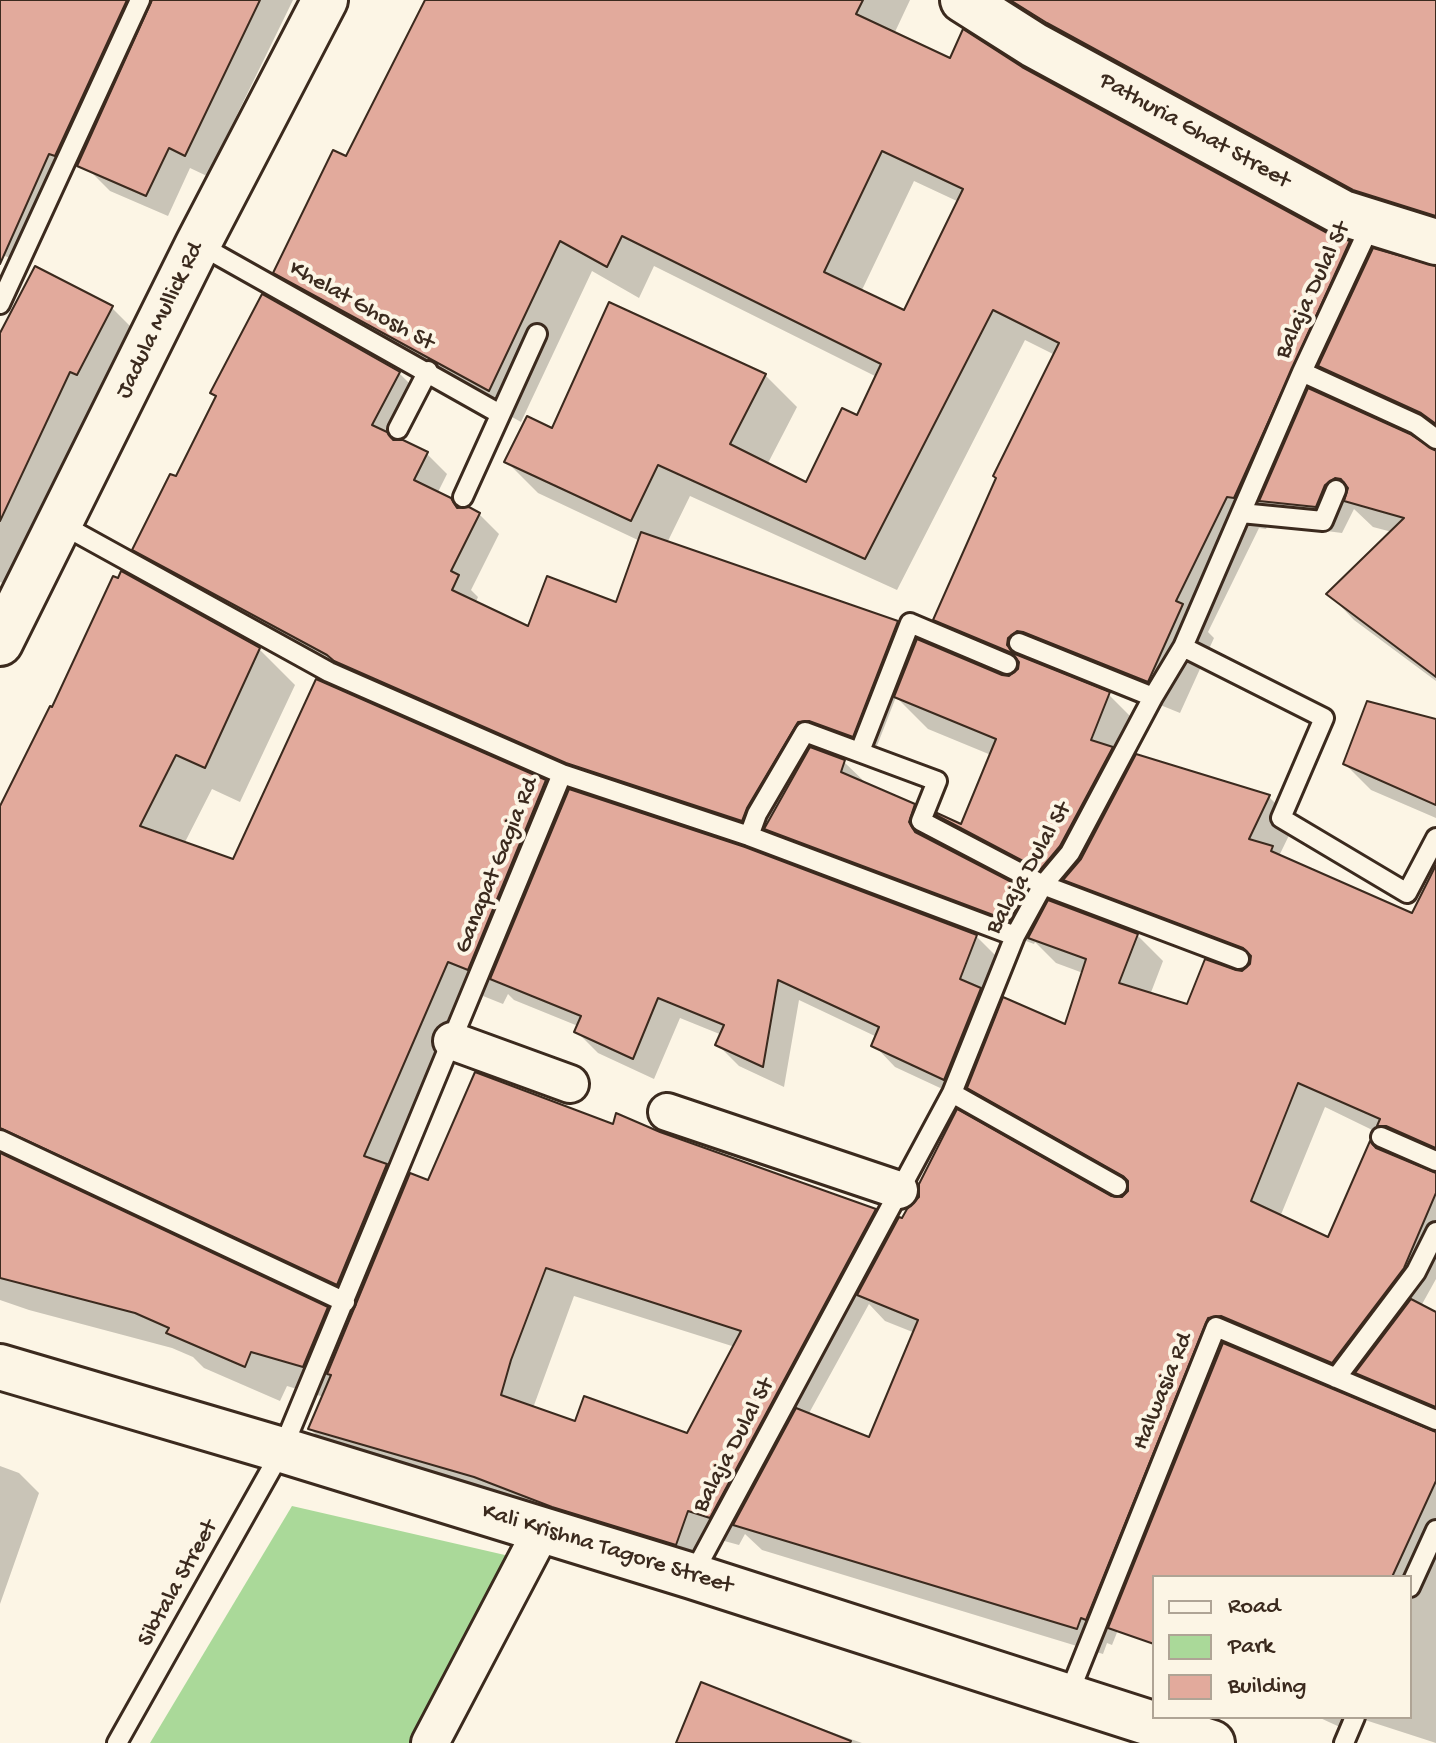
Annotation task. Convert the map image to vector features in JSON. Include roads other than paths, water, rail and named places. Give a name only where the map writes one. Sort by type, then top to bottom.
[{"type":"main road","name":"Jadula Mullick Rd","points":[[6,615],[61,524],[198,244],[325,0]]},
{"type":"main road","name":"Pathuria Ghat Street","points":[[963,0],[1034,45],[1343,213],[1436,242]]},
{"type":"main road","name":"Kali Krishna Tagore Street","points":[[0,1367],[692,1576],[1212,1743]]},
{"type":"street","points":[[452,1041],[570,1084]]},
{"type":"street","points":[[667,1112],[899,1190]]},
{"type":"street","points":[[430,1743],[542,1530]]},
{"type":"lane","points":[[0,304],[140,0]]},
{"type":"lane","name":"Balaja Dulal St","points":[[692,1576],[952,1093],[1015,936],[1043,885],[1070,853],[1183,647],[1302,372],[1372,222]]},
{"type":"lane","name":"Khelat Ghosh St","points":[[198,244],[500,414]]},
{"type":"lane","points":[[463,497],[537,334]]},
{"type":"lane","points":[[398,429],[428,371]]},
{"type":"lane","points":[[1302,372],[1416,424],[1436,439]]},
{"type":"lane","points":[[1241,513],[1323,521],[1336,490]]},
{"type":"lane","name":"Ganapat Gagia Rd","points":[[61,524],[329,672],[562,774],[282,1450]]},
{"type":"lane","points":[[860,751],[910,623],[1007,664]]},
{"type":"lane","points":[[1019,643],[1153,697]]},
{"type":"lane","points":[[1183,647],[1324,718],[1281,818],[1407,893],[1436,838]]},
{"type":"lane","points":[[749,836],[757,814],[805,732],[937,781],[921,821],[1043,885],[1239,959]]},
{"type":"lane","points":[[562,774],[749,836],[1015,936]]},
{"type":"lane","points":[[952,1093],[1117,1186]]},
{"type":"lane","points":[[1381,1137],[1436,1161]]},
{"type":"lane","points":[[0,1140],[345,1302]]},
{"type":"lane","points":[[1336,1378],[1416,1272],[1434,1242]]},
{"type":"lane","name":"Halwasia Rd","points":[[1068,1697],[1216,1327],[1436,1420]]},
{"type":"lane","name":"Sibtala Street","points":[[117,1743],[282,1450]]},
{"type":"lane","points":[[1412,1583],[1436,1530]]},
{"type":"lane","points":[[1344,1743],[1354,1719]]}]
